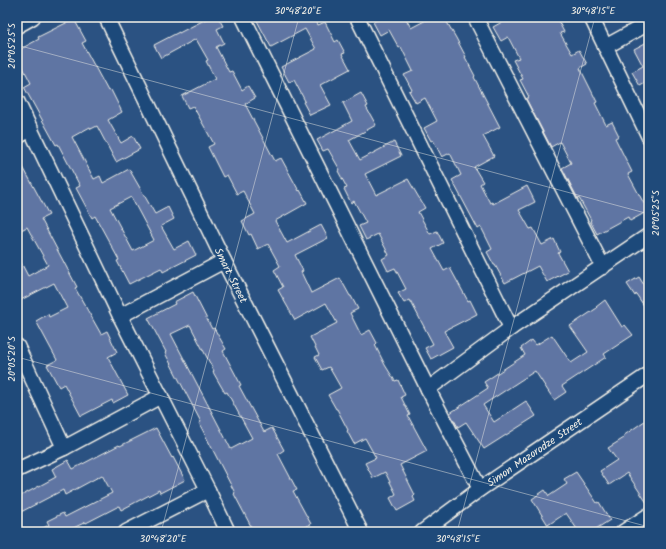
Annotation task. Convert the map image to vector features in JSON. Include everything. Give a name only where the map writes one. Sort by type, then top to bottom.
[{"type":"street","points":[[17,26],[34,17]]},
{"type":"street","name":"Smart Street","points":[[106,17],[224,261],[361,532]]},
{"type":"street","points":[[243,17],[428,389],[480,489]]},
{"type":"street","points":[[357,17],[510,328]]},
{"type":"street","points":[[475,17],[603,267]]},
{"type":"street","points":[[591,17],[649,136]]},
{"type":"street","points":[[605,47],[649,23]]},
{"type":"street","points":[[17,101],[120,316],[208,490],[227,532]]},
{"type":"street","points":[[17,137],[31,129]]},
{"type":"street","points":[[428,389],[510,328],[649,235]]},
{"type":"street","points":[[120,316],[224,261]]},
{"type":"street","points":[[17,346],[64,448]]},
{"type":"street","name":"Simon Mazorodze Street","points":[[422,532],[480,489],[649,374]]},
{"type":"street","points":[[17,470],[64,448],[160,396]]},
{"type":"street","points":[[126,532],[208,490]]},
{"type":"street","points":[[623,532],[649,515]]},
{"type":"building","points":[[210,17],[218,17],[223,26],[217,29],[224,43],[216,47],[229,72],[232,71],[242,90],[248,86],[255,98],[245,104],[275,161],[281,158],[307,203],[275,221],[287,243],[321,225],[328,238],[295,255],[311,293],[340,278],[358,309],[350,313],[361,335],[370,330],[377,343],[375,345],[385,365],[395,381],[398,380],[405,395],[401,397],[410,415],[408,416],[427,451],[400,465],[415,495],[413,497],[415,501],[397,511],[390,498],[396,494],[385,472],[373,478],[365,463],[376,458],[365,438],[354,444],[337,409],[328,395],[341,388],[329,367],[322,370],[315,357],[319,355],[310,337],[337,323],[326,303],[295,320],[278,290],[283,287],[274,270],[280,266],[268,244],[258,249],[251,234],[249,235],[242,221],[255,214],[243,191],[237,194],[227,175],[223,177],[208,147],[214,144],[193,106],[188,108],[182,96],[215,79],[206,61],[208,60],[196,39],[161,58],[154,45]]},
{"type":"building","points":[[255,17],[314,17],[318,25],[325,22],[335,42],[338,40],[345,53],[342,54],[350,69],[320,85],[331,105],[310,115],[303,102],[305,101],[294,80],[289,82],[281,67],[316,49],[305,29],[271,47]]},
{"type":"building","points":[[382,17],[405,17],[411,28],[432,17],[444,17],[466,57],[475,76],[474,77],[500,127],[483,136],[494,156],[474,167],[483,182],[480,184],[490,203],[492,202],[493,204],[527,186],[535,202],[519,210],[530,229],[533,228],[542,245],[554,239],[560,252],[558,253],[568,271],[547,282],[538,266],[505,283],[487,252],[492,249],[481,227],[478,229],[452,180],[461,175],[450,153],[442,157],[433,140],[431,141],[424,128],[437,121],[425,98],[416,103],[409,91],[412,90],[404,75],[413,71],[401,47],[399,48],[389,30],[380,35],[373,22]]},
{"type":"building","points":[[511,17],[556,17],[564,32],[560,33],[572,54],[579,50],[587,64],[580,68],[597,102],[595,103],[606,125],[612,122],[619,136],[615,138],[632,172],[628,174],[648,211],[630,221],[628,217],[597,234],[590,221],[591,220],[562,168],[571,163],[560,142],[551,147],[526,99],[529,97],[520,80],[523,79],[513,60],[519,58],[508,37],[501,41],[493,27]]},
{"type":"building","points":[[74,19],[86,41],[82,43],[108,91],[111,90],[122,112],[108,120],[121,143],[133,136],[140,149],[116,162],[97,126],[91,129],[90,127],[72,137],[94,179],[100,176],[103,183],[129,169],[155,214],[168,207],[174,219],[161,226],[174,249],[189,241],[196,255],[163,272],[161,268],[129,284],[117,261],[119,260],[95,216],[92,218],[76,188],[80,186],[58,144],[56,145],[24,87],[31,83],[17,56],[17,51],[39,39],[38,37]],"holes":[[[131,197],[154,240],[133,251],[110,208]]]},
{"type":"building","points":[[649,41],[649,81],[640,86],[632,72],[643,66],[634,49]]},
{"type":"building","points":[[361,93],[368,106],[366,107],[376,125],[349,140],[360,160],[394,142],[401,156],[365,174],[376,195],[408,179],[425,208],[418,212],[430,234],[437,231],[443,243],[432,249],[444,271],[450,268],[477,314],[444,331],[453,347],[431,359],[425,348],[433,344],[410,300],[404,303],[398,293],[406,289],[395,268],[388,271],[382,259],[389,255],[378,234],[366,240],[359,226],[366,223],[354,201],[351,203],[344,189],[347,188],[338,171],[340,170],[328,149],[323,151],[317,140],[352,121],[343,103]]},
{"type":"building","points":[[17,156],[49,215],[41,219],[77,287],[75,288],[101,334],[107,331],[117,352],[108,357],[128,395],[113,403],[112,400],[81,416],[64,384],[59,387],[47,365],[57,360],[36,321],[48,314],[49,317],[67,308],[54,283],[17,302],[17,255],[28,276],[48,265],[27,227],[17,232]]},
{"type":"building","points":[[639,277],[649,293],[649,313],[627,284]]},
{"type":"building","points":[[193,292],[212,329],[214,328],[226,349],[223,351],[241,385],[239,386],[264,432],[272,428],[284,450],[278,454],[297,490],[293,491],[311,524],[295,532],[254,532],[199,423],[201,422],[148,318],[175,304],[174,302]],"holes":[[[190,325],[214,371],[213,372],[225,393],[227,392],[252,438],[231,449],[171,334]]]},
{"type":"building","points":[[605,300],[622,327],[625,325],[633,335],[604,354],[606,357],[562,386],[566,392],[554,400],[535,371],[483,405],[494,422],[526,401],[536,416],[484,449],[466,422],[458,427],[450,413],[488,388],[484,382],[525,355],[521,348],[532,340],[536,345],[552,335],[571,363],[588,352],[570,326],[597,308],[596,307]]},
{"type":"building","points":[[649,418],[649,506],[627,473],[609,485],[600,471],[617,460],[608,448],[624,438],[623,436]]},
{"type":"building","points":[[156,428],[185,480],[160,493],[159,490],[121,510],[119,506],[65,532],[35,532],[49,525],[47,521],[63,513],[65,517],[112,493],[102,475],[65,495],[63,490],[17,514],[17,498],[56,477],[52,469],[68,460],[73,469]]},
{"type":"building","points":[[576,472],[597,503],[599,502],[610,520],[591,532],[579,532],[566,513],[548,525],[532,499],[545,490],[549,496],[567,484],[564,479]]}]
